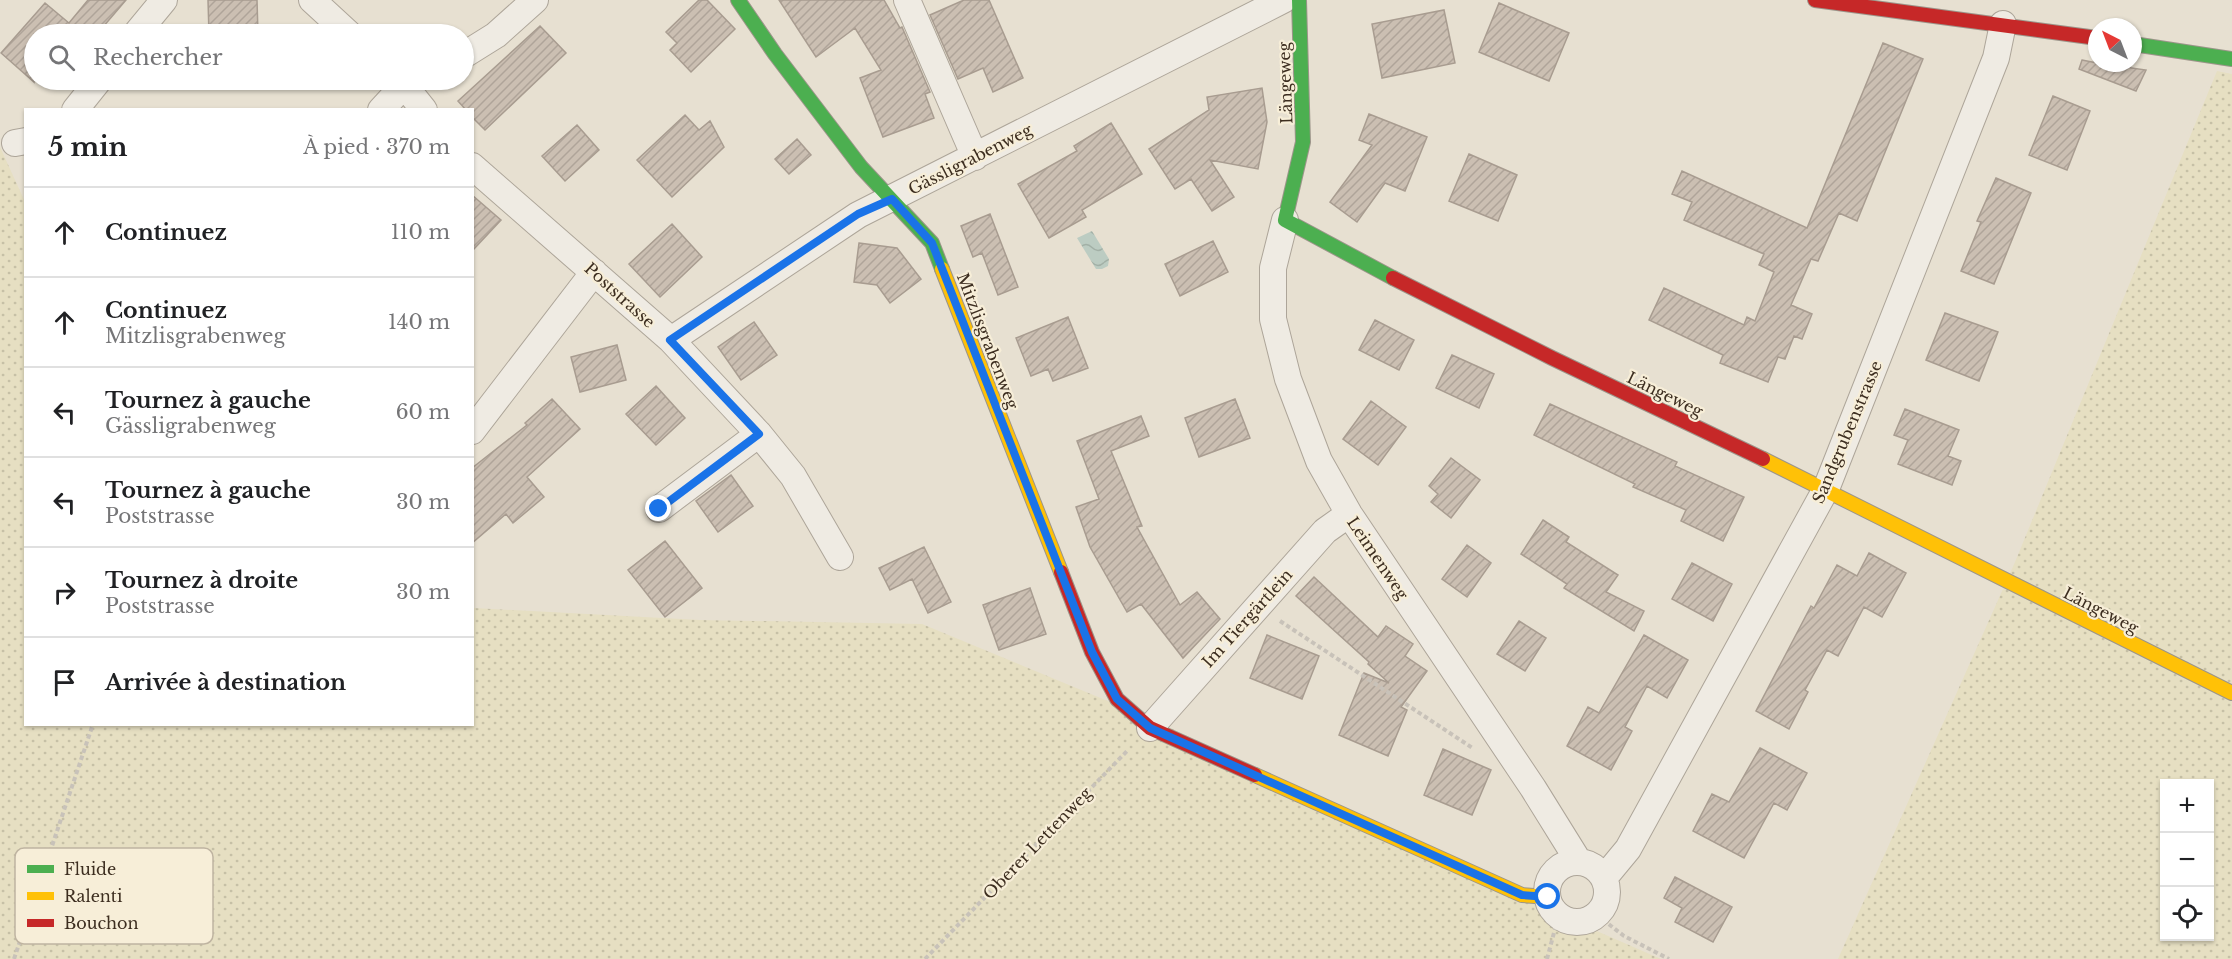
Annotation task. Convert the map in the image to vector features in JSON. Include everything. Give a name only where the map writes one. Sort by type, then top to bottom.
[{"type":"street","points":[[144,24],[164,0]]},
{"type":"street","points":[[312,0],[338,24]]},
{"type":"street","points":[[474,49],[496,35],[535,0]]},
{"type":"street","name":"Mitzlisgrabenweg","points":[[738,0],[775,54],[854,157],[932,243],[1092,652],[1117,699],[1150,728],[1522,895],[1553,906]]},
{"type":"street","points":[[907,0],[975,157]]},
{"type":"street","name":"Gässligrabenweg","points":[[670,340],[858,214],[892,199],[1283,0]]},
{"type":"street","name":"Längeweg","points":[[1299,0],[1303,142],[1285,220],[1441,304],[1826,489],[2232,693]]},
{"type":"street","points":[[1815,0],[2088,37]]},
{"type":"street","name":"Sandgrubenstrasse","points":[[1604,878],[1628,849],[1826,489],[1996,58],[2003,24]]},
{"type":"street","points":[[2142,45],[2232,59]]},
{"type":"street","points":[[77,108],[91,90]]},
{"type":"street","points":[[383,108],[398,90]]},
{"type":"street","points":[[412,90],[423,108]]},
{"type":"street","name":"Poststrasse","points":[[474,168],[670,340],[759,434],[793,476],[840,557]]},
{"type":"street","name":"Leimenweg","points":[[1285,220],[1273,268],[1274,319],[1288,379],[1319,460],[1349,514],[1533,788],[1579,861]]},
{"type":"street","points":[[474,428],[594,272]]},
{"type":"street","points":[[659,509],[759,434]]},
{"type":"street","name":"Im Tiergärtlein","points":[[1150,728],[1325,531],[1349,514]]},
{"type":"street","points":[[1579,861],[1596,868],[1604,878],[1608,894],[1597,915],[1583,922],[1575,922],[1553,906],[1548,884],[1555,872],[1566,864],[1579,861]]},
{"type":"path","points":[[1257,606],[1484,756]]},
{"type":"path","points":[[52,848],[92,726]]},
{"type":"path","name":"Oberer Lettenweg","points":[[925,959],[1150,728]]},
{"type":"path","points":[[1547,959],[1553,906]]},
{"type":"path","points":[[1597,915],[1624,936],[1669,959]]},
{"type":"path","points":[[15,959],[20,944]]},
{"type":"shaded area","points":[[2217,71],[2232,74],[2232,959],[1838,959],[2015,562]]},
{"type":"shaded area","points":[[0,147],[24,200],[24,726],[474,726],[474,608],[700,620],[922,624],[1156,721],[1537,905],[1661,959],[0,959]]},
{"type":"water","points":[[1092,231],[1109,259],[1108,266],[1102,269],[1096,269],[1077,238]]},
{"type":"building","points":[[88,0],[126,0],[106,24],[27,24],[45,3],[69,23]]},
{"type":"building","points":[[208,0],[257,0],[258,24],[209,24]]},
{"type":"building","points":[[699,0],[707,0],[735,29],[691,72],[670,50],[677,43],[666,32]]},
{"type":"building","points":[[779,0],[884,0],[900,28],[902,27],[930,92],[925,94],[934,118],[883,137],[860,78],[881,70],[855,28],[816,57]]},
{"type":"building","points":[[964,0],[989,0],[1023,78],[993,92],[983,68],[958,79],[930,15]]},
{"type":"building","points":[[1499,3],[1569,33],[1549,81],[1479,52]]},
{"type":"building","points":[[1444,10],[1455,63],[1382,78],[1372,24]]},
{"type":"building","points":[[540,26],[566,53],[485,130],[474,119],[474,108],[464,108],[458,101],[470,90],[474,90],[474,86]]},
{"type":"building","points":[[24,27],[24,73],[1,53]]},
{"type":"building","points":[[1883,43],[1923,59],[1857,221],[1839,213],[1818,261],[1811,259],[1791,305],[1812,314],[1802,339],[1794,336],[1785,359],[1778,357],[1768,382],[1720,363],[1723,355],[1649,320],[1664,288],[1744,325],[1747,317],[1755,321],[1774,272],[1759,265],[1764,254],[1684,220],[1692,202],[1672,194],[1682,171],[1807,228]]},
{"type":"building","points":[[2082,60],[2088,61],[2088,72],[2142,72],[2142,69],[2146,70],[2136,91],[2079,69]]},
{"type":"building","points":[[1262,88],[1267,122],[1258,169],[1210,160],[1234,197],[1212,211],[1191,179],[1175,189],[1149,149],[1209,110],[1207,97]]},
{"type":"building","points":[[2053,96],[2090,111],[2067,170],[2029,155]]},
{"type":"building","points":[[1369,114],[1427,137],[1405,191],[1385,183],[1357,222],[1330,202],[1372,145],[1359,140]]},
{"type":"building","points":[[685,115],[699,130],[710,121],[724,147],[672,197],[637,160]]},
{"type":"building","points":[[1111,123],[1142,174],[1082,210],[1086,217],[1049,238],[1018,184],[1077,151],[1074,146]]},
{"type":"building","points":[[577,125],[599,150],[565,181],[542,156]]},
{"type":"building","points":[[797,139],[811,155],[789,174],[775,159]]},
{"type":"building","points":[[1469,154],[1517,175],[1498,221],[1449,201]]},
{"type":"building","points":[[1996,178],[2031,193],[1994,284],[1961,271],[1981,222],[1977,221]]},
{"type":"building","points":[[474,197],[501,220],[474,249]]},
{"type":"building","points":[[990,214],[1018,287],[998,295],[982,253],[973,257],[961,226]]},
{"type":"building","points":[[672,224],[702,257],[660,297],[629,264]]},
{"type":"building","points":[[1213,241],[1228,272],[1180,296],[1165,264]]},
{"type":"building","points":[[859,243],[897,248],[921,279],[890,303],[877,285],[854,282]]},
{"type":"building","points":[[1945,313],[1998,332],[1979,381],[1926,360]]},
{"type":"building","points":[[1068,317],[1088,368],[1053,381],[1048,369],[1031,376],[1016,338]]},
{"type":"building","points":[[1375,320],[1414,340],[1399,370],[1359,350]]},
{"type":"building","points":[[754,322],[777,355],[741,380],[718,347]]},
{"type":"building","points":[[617,345],[626,380],[580,392],[571,357]]},
{"type":"building","points":[[1452,355],[1494,374],[1479,408],[1436,388]]},
{"type":"building","points":[[656,386],[685,418],[656,445],[626,414]]},
{"type":"building","points":[[552,399],[580,429],[527,477],[544,497],[513,523],[506,514],[474,541],[474,466],[527,425],[525,423]]},
{"type":"building","points":[[1235,399],[1250,438],[1199,457],[1185,418]]},
{"type":"building","points":[[1371,401],[1406,427],[1378,465],[1343,439]]},
{"type":"building","points":[[1550,404],[1677,462],[1675,466],[1744,497],[1723,541],[1681,521],[1686,510],[1633,487],[1635,484],[1534,435]]},
{"type":"building","points":[[1905,409],[1959,430],[1948,456],[1961,461],[1952,485],[1898,464],[1908,440],[1894,435]]},
{"type":"building","points":[[1141,416],[1149,436],[1111,451],[1142,526],[1137,527],[1180,605],[1197,592],[1220,619],[1183,658],[1141,604],[1127,612],[1090,547],[1076,507],[1099,499],[1077,441]]},
{"type":"building","points":[[1451,458],[1480,480],[1451,518],[1431,502],[1438,494],[1429,486]]},
{"type":"building","points":[[731,475],[753,506],[718,532],[696,501]]},
{"type":"building","points":[[1543,520],[1569,537],[1566,542],[1618,575],[1606,592],[1644,611],[1634,631],[1564,588],[1567,584],[1521,554]]},
{"type":"building","points":[[665,541],[702,588],[665,617],[628,570]]},
{"type":"building","points":[[1467,545],[1491,563],[1467,597],[1442,579]]},
{"type":"building","points":[[924,547],[951,602],[928,613],[912,579],[890,590],[879,568]]},
{"type":"building","points":[[1869,553],[1906,573],[1882,617],[1864,607],[1838,656],[1827,650],[1805,690],[1808,692],[1789,729],[1756,711],[1811,606],[1814,608],[1837,565],[1857,576]]},
{"type":"building","points":[[1692,563],[1732,584],[1713,621],[1672,599]]},
{"type":"building","points":[[1314,577],[1378,637],[1386,626],[1413,644],[1405,656],[1427,671],[1401,707],[1407,710],[1388,756],[1339,735],[1364,673],[1389,683],[1296,596]]},
{"type":"building","points":[[1030,588],[1046,634],[999,650],[983,605]]},
{"type":"building","points":[[1519,621],[1546,638],[1525,671],[1497,654]]},
{"type":"building","points":[[1267,635],[1319,656],[1302,699],[1250,678]]},
{"type":"building","points":[[1644,635],[1688,660],[1667,698],[1647,686],[1625,727],[1632,731],[1611,770],[1567,746],[1588,707],[1599,713]]},
{"type":"building","points":[[1760,748],[1807,773],[1787,810],[1774,803],[1744,858],[1693,831],[1712,794],[1729,802]]},
{"type":"building","points":[[1443,749],[1491,770],[1472,815],[1424,795]]},
{"type":"building","points":[[1675,877],[1732,907],[1713,942],[1675,922],[1682,908],[1664,898]]},
{"type":"traffic: fast","points":[[738,0],[775,54],[861,167],[932,243],[942,269]]},
{"type":"traffic: fast","points":[[1299,0],[1303,142],[1285,220],[1393,278]]},
{"type":"traffic: fast","points":[[2142,45],[2232,59]]},
{"type":"traffic: slow","points":[[942,269],[1061,572]]},
{"type":"traffic: slow","points":[[1763,459],[2232,693]]},
{"type":"traffic: slow","points":[[1255,775],[1522,895],[1548,897]]},
{"type":"traffic: jam","points":[[1815,0],[2088,37]]},
{"type":"traffic: jam","points":[[1393,278],[1552,358],[1763,459]]},
{"type":"traffic: jam","points":[[1061,572],[1092,652],[1117,699],[1150,728],[1255,775]]},
{"type":"route","points":[[659,509],[759,434],[670,340],[858,214],[892,199],[932,243],[1092,652],[1117,699],[1150,728],[1522,895],[1548,897]]}]
